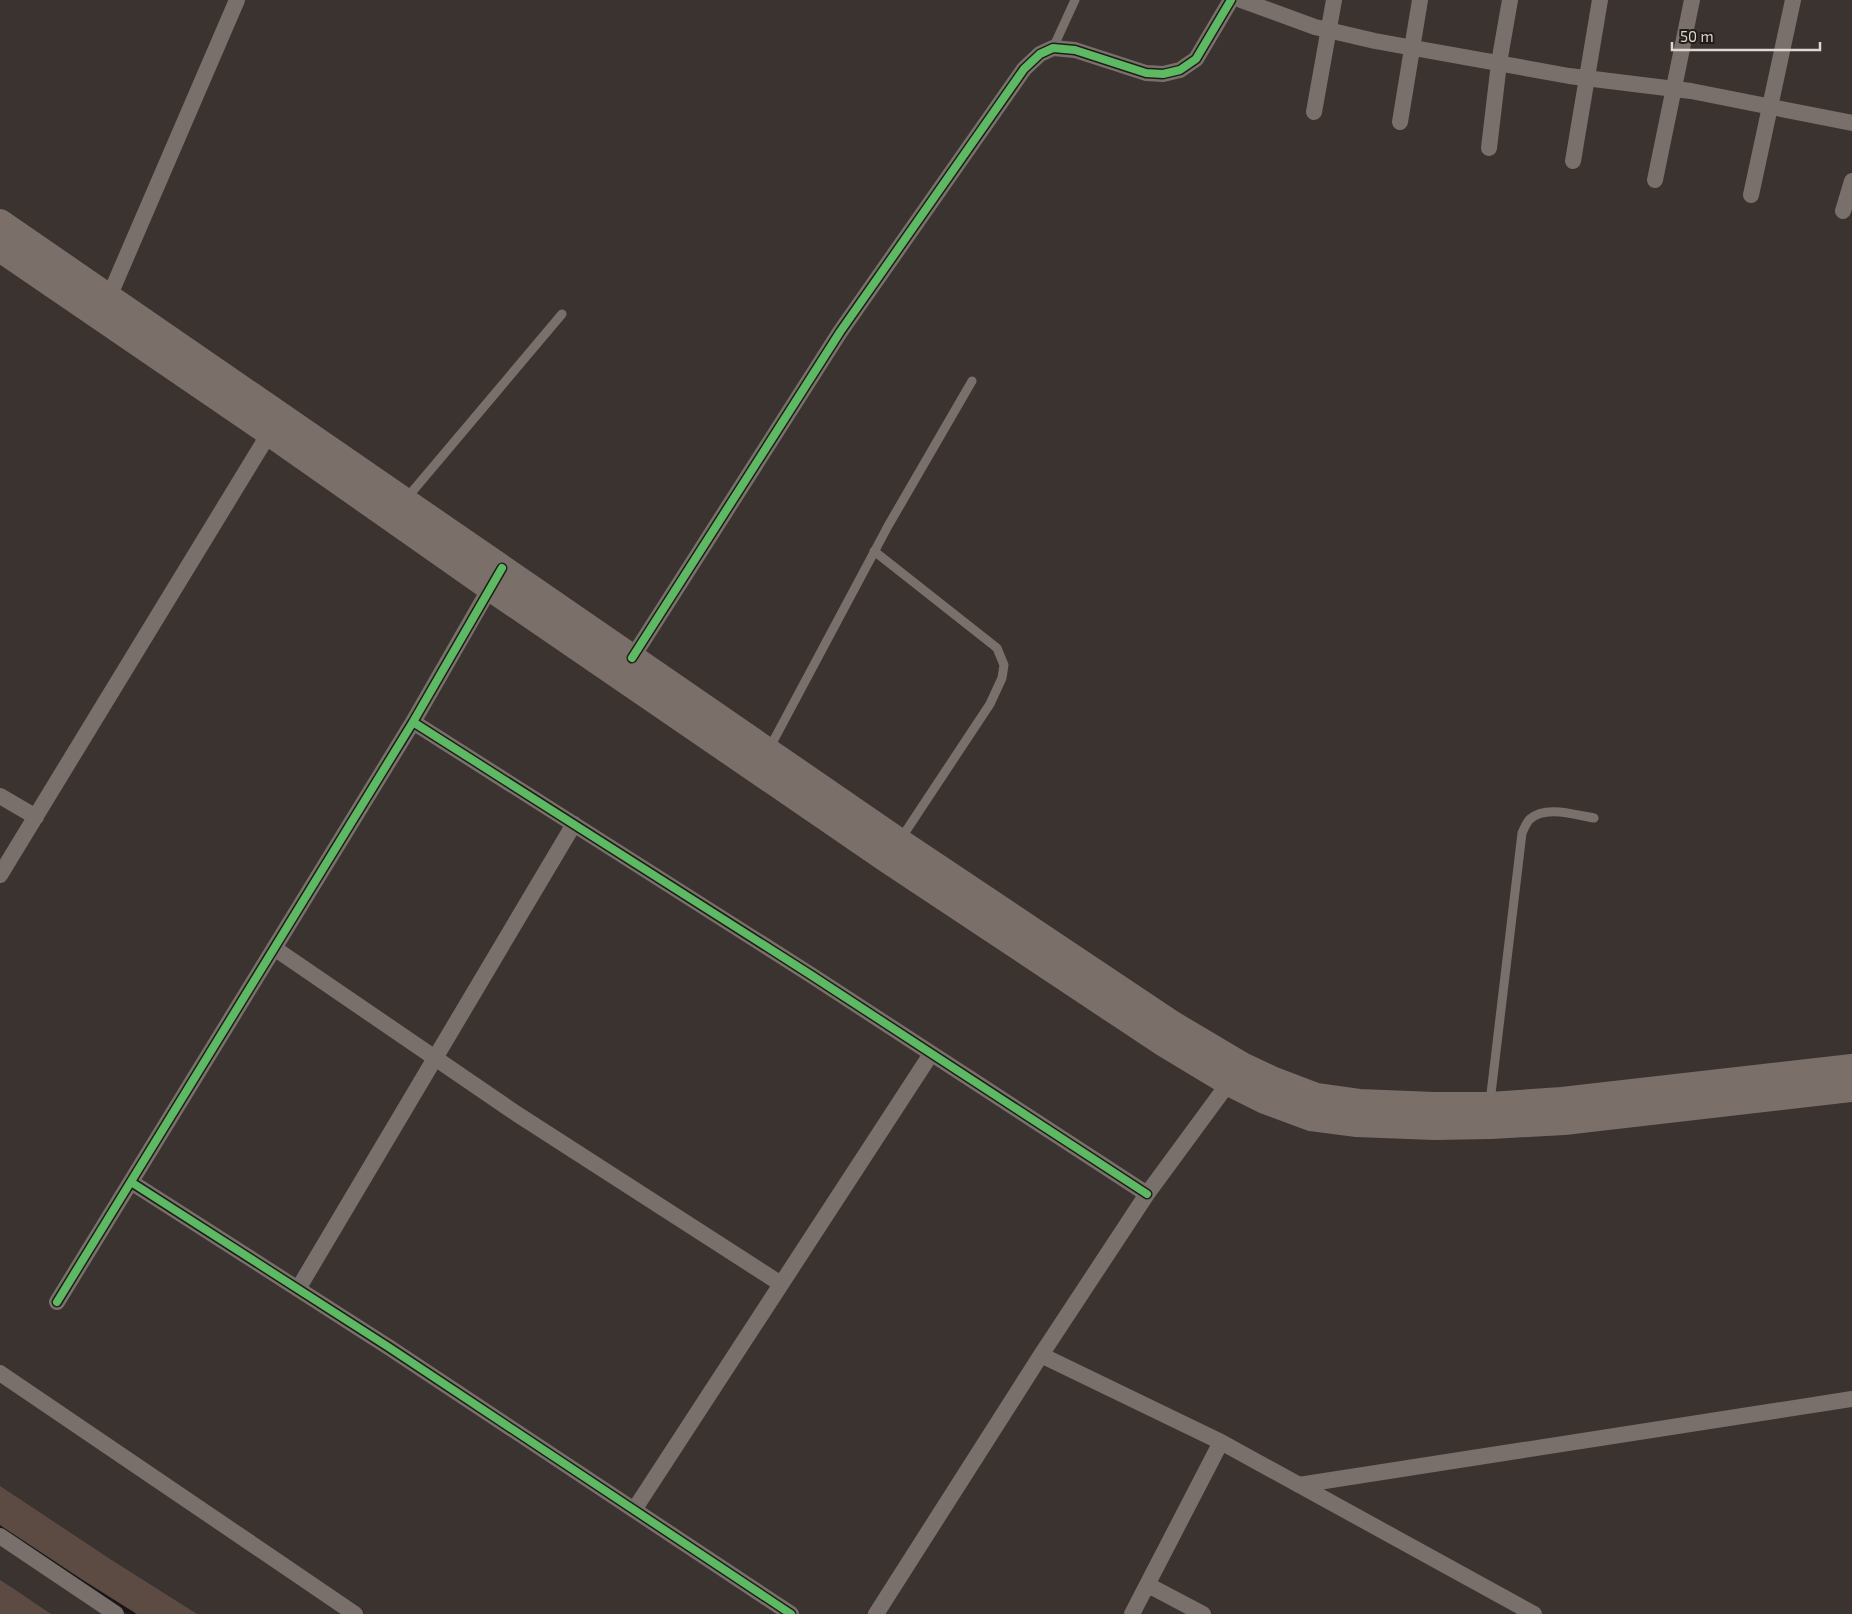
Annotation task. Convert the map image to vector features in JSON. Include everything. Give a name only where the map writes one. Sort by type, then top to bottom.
[{"type":"main road","points":[[0,222],[109,297],[275,424],[496,578],[893,850],[1134,999],[1236,1074],[1265,1101],[1311,1118],[1357,1124],[1434,1127],[1491,1126],[1564,1122],[1852,1090]]},
{"type":"main road","points":[[0,249],[275,424],[405,501],[496,578],[632,658],[768,751],[893,850]]},
{"type":"main road","points":[[1236,1074],[1274,1080],[1316,1096],[1369,1102],[1434,1105],[1572,1099],[1852,1067]]},
{"type":"street","points":[[109,297],[237,0]]},
{"type":"street","points":[[632,658],[840,332],[1024,69],[1040,54],[1053,48],[1075,50],[1146,73],[1163,74],[1180,70],[1196,60],[1230,0]]},
{"type":"street","points":[[1241,0],[1315,27],[1414,48],[1587,78],[1675,89],[1852,123]]},
{"type":"street","points":[[1314,112],[1334,0]]},
{"type":"street","points":[[1400,122],[1414,48],[1420,0]]},
{"type":"street","points":[[1489,148],[1499,63],[1510,0]]},
{"type":"street","points":[[1573,161],[1600,0]]},
{"type":"street","points":[[1655,180],[1692,0]]},
{"type":"street","points":[[1751,195],[1793,0]]},
{"type":"street","points":[[1843,211],[1852,181]]},
{"type":"street","points":[[0,875],[275,424]]},
{"type":"street","points":[[57,1302],[413,722],[496,578]]},
{"type":"street","points":[[413,722],[811,974],[1147,1194]]},
{"type":"street","points":[[0,796],[36,817]]},
{"type":"street","points":[[298,1289],[574,824]]},
{"type":"street","points":[[274,948],[517,1114],[781,1284]]},
{"type":"street","points":[[634,1510],[932,1054]]},
{"type":"street","points":[[876,1614],[1041,1355],[1147,1194],[1236,1074]]},
{"type":"street","points":[[131,1182],[298,1289],[791,1614]]},
{"type":"street","points":[[1041,1355],[1221,1442],[1534,1614]]},
{"type":"street","points":[[0,1373],[355,1614]]},
{"type":"street","points":[[1300,1485],[1852,1400]]},
{"type":"street","points":[[1132,1614],[1221,1442]]},
{"type":"street","points":[[0,1536],[116,1614]]},
{"type":"street","points":[[1148,1585],[1203,1614]]},
{"type":"lane","points":[[1053,48],[1075,0]]},
{"type":"lane","points":[[405,501],[562,314]]},
{"type":"lane","points":[[768,751],[874,551],[972,381]]},
{"type":"lane","points":[[874,551],[997,648],[1004,665],[1002,678],[990,704],[893,850]]},
{"type":"lane","points":[[1490,1104],[1522,833],[1529,820],[1542,812],[1594,818]]},
{"type":"building","points":[[0,1486],[197,1614],[137,1614],[83,1580],[0,1525]]},
{"type":"building","points":[[0,1580],[14,1589],[51,1614],[0,1614]]},
{"type":"cycle path","points":[[632,658],[840,332],[1024,69],[1040,54],[1053,48],[1075,50],[1146,73],[1163,74],[1180,70],[1196,59],[1231,0]]},
{"type":"cycle path","points":[[57,1302],[413,722],[502,568]]},
{"type":"cycle path","points":[[413,722],[811,975],[1147,1194]]},
{"type":"cycle path","points":[[131,1182],[390,1348],[791,1614]]}]
